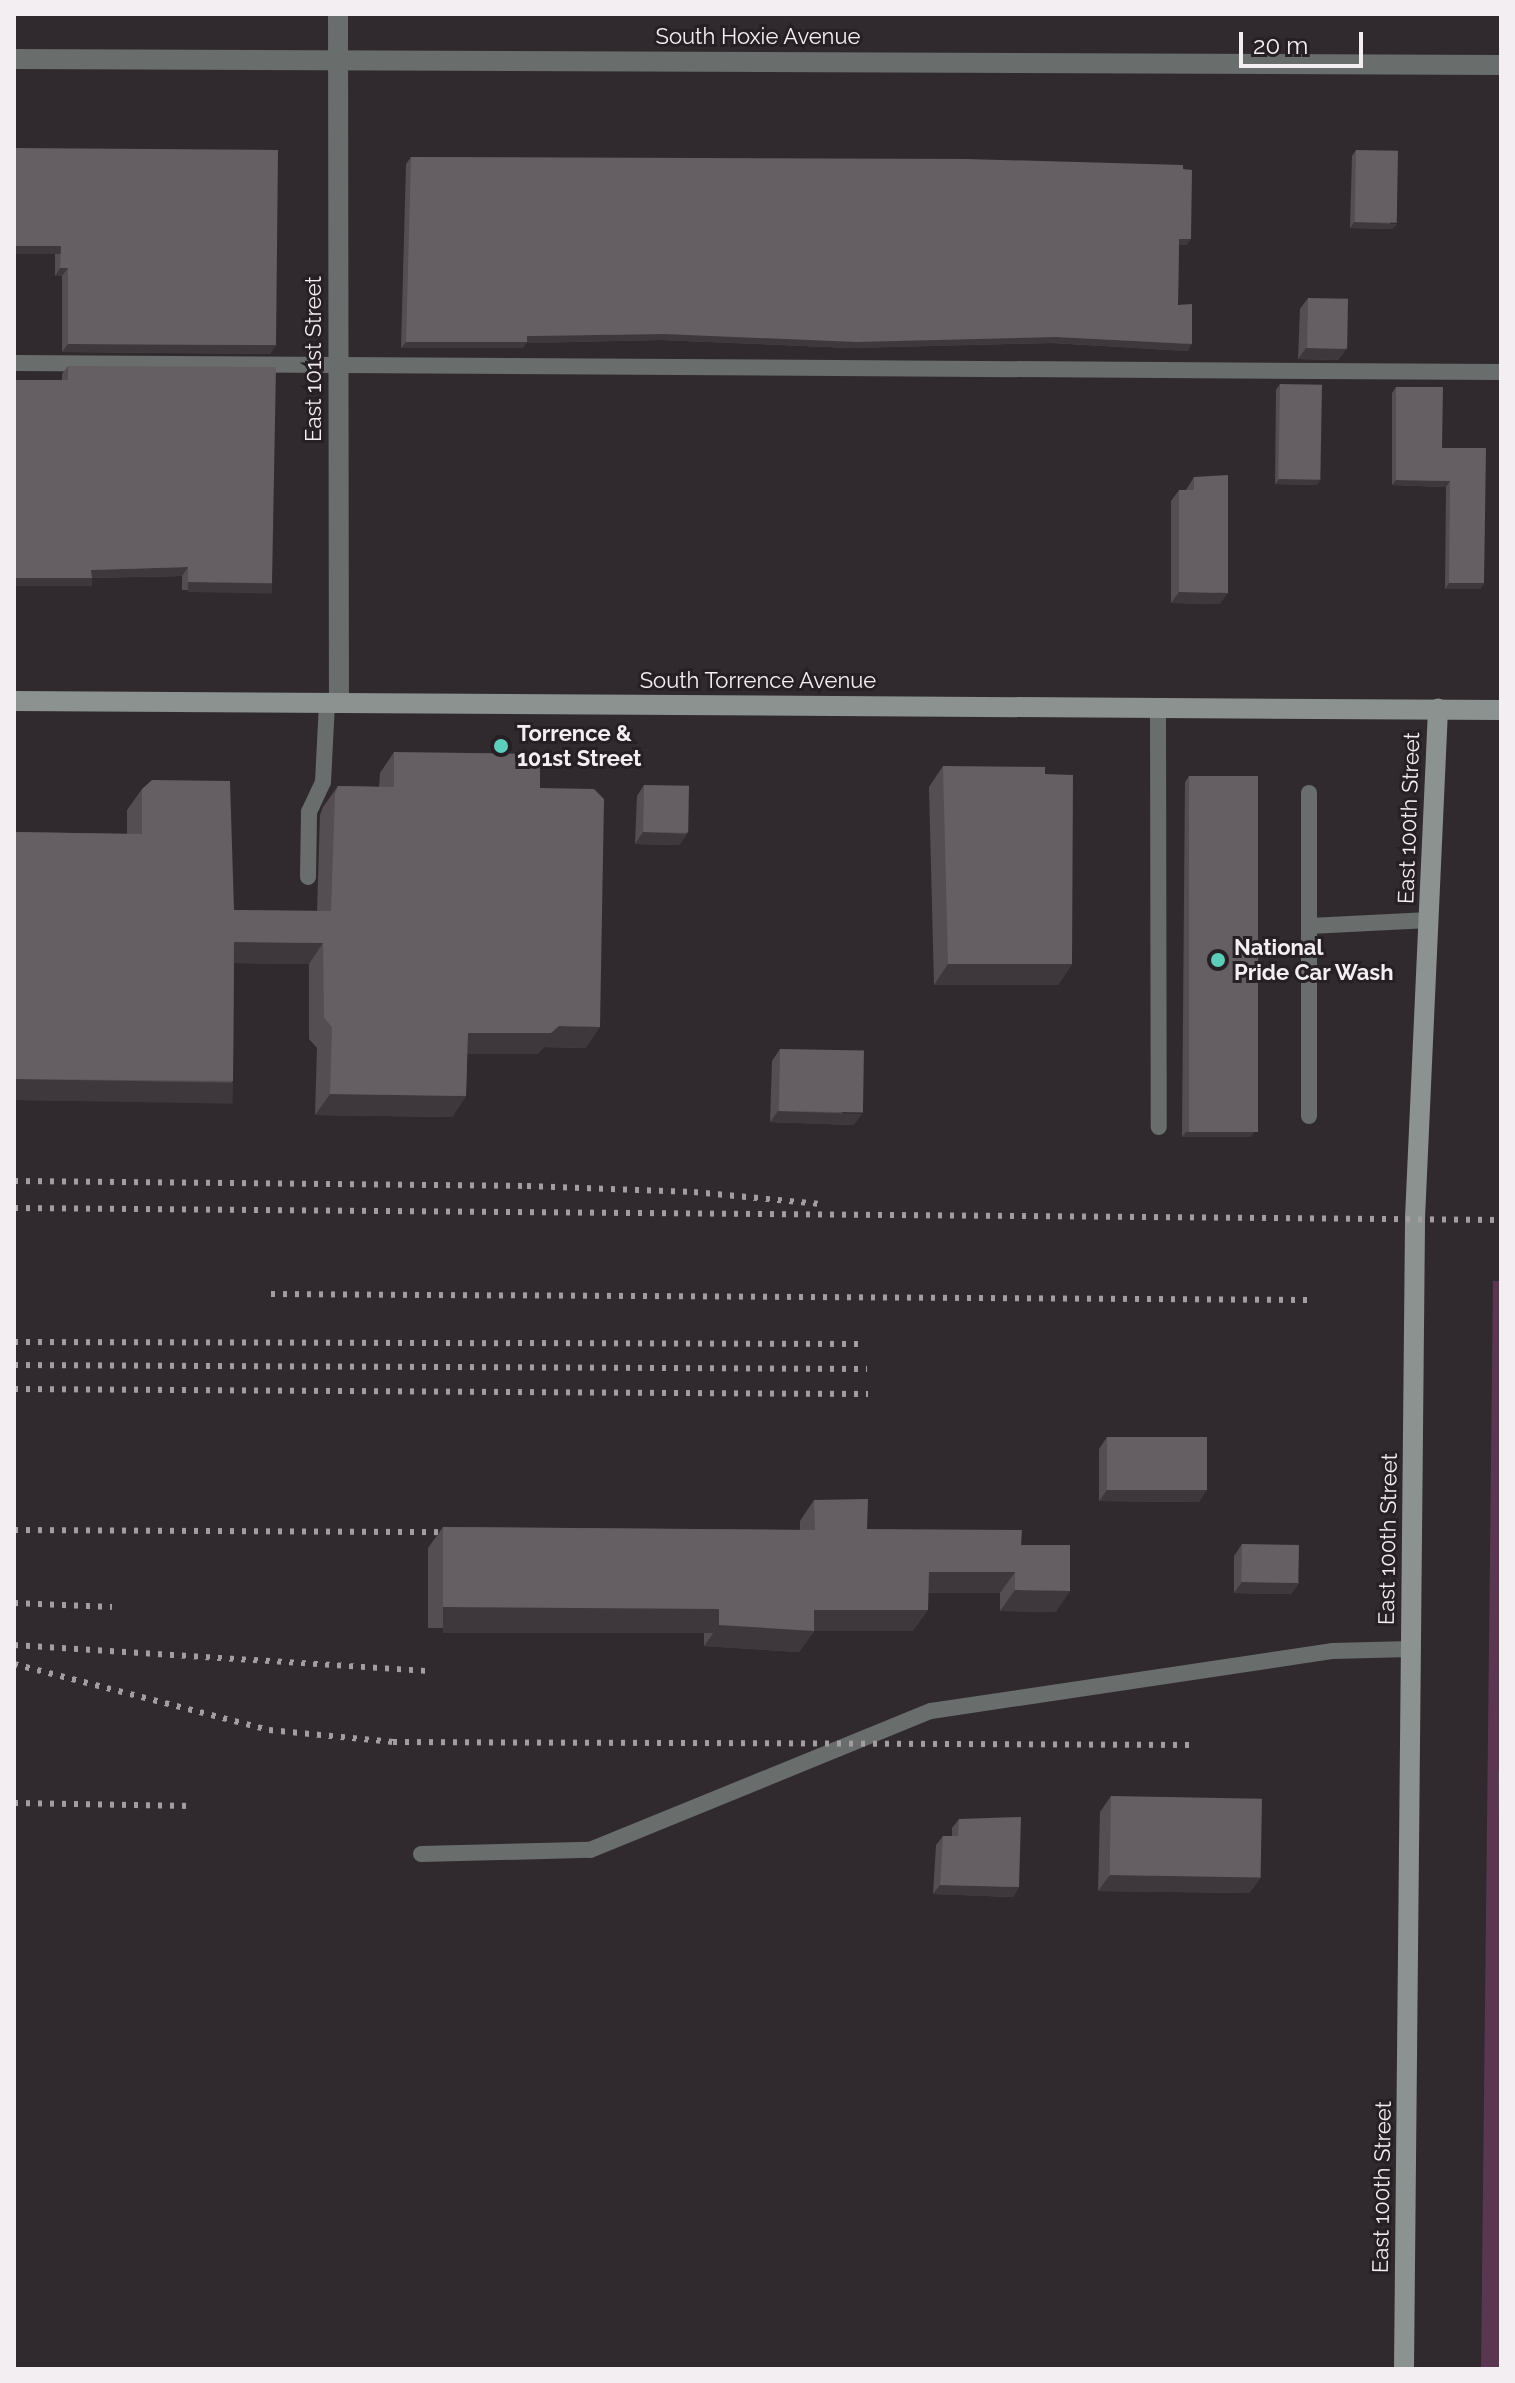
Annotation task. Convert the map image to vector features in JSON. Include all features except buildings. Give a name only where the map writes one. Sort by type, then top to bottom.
[{"type":"main road","name":"South Torrence Avenue","points":[[14,701],[1501,710]]},
{"type":"main road","name":"East 100th Street","points":[[1404,2369],[1415,1218],[1438,709]]},
{"type":"street","name":"East 101st Street","points":[[333,703],[338,365],[338,14]]},
{"type":"street","name":"South Hoxie Avenue","points":[[14,59],[1501,65]]},
{"type":"lane","points":[[14,363],[1501,372]]},
{"type":"lane","points":[[308,877],[309,812],[323,782],[333,703]]},
{"type":"lane","points":[[1158,707],[1159,1127]]},
{"type":"lane","points":[[1309,793],[1309,1116]]},
{"type":"lane","points":[[1310,926],[1429,920]]},
{"type":"lane","points":[[421,1854],[590,1850],[931,1711],[1332,1651],[1411,1649]]},
{"type":"shaded area","points":[[1493,1281],[1501,1281],[1501,2369],[1481,2369]]},
{"type":"railway","points":[[14,1181],[527,1186],[694,1192],[820,1204]]},
{"type":"railway","points":[[14,1208],[1501,1220]]},
{"type":"railway","points":[[271,1294],[1308,1300]]},
{"type":"railway","points":[[14,1342],[866,1344]]},
{"type":"railway","points":[[14,1365],[867,1369]]},
{"type":"railway","points":[[14,1389],[868,1394]]},
{"type":"railway","points":[[14,1530],[462,1532]]},
{"type":"railway","points":[[14,1603],[112,1607]]},
{"type":"railway","points":[[14,1645],[429,1671]]},
{"type":"railway","points":[[14,1664],[269,1730],[393,1742],[1197,1745]]},
{"type":"railway","points":[[14,1803],[192,1806]]},
{"type":"place","name":"Torrence & 101st Street","points":[[501,746]]},
{"type":"place","name":"National Pride Car Wash","points":[[1218,960]]}]
